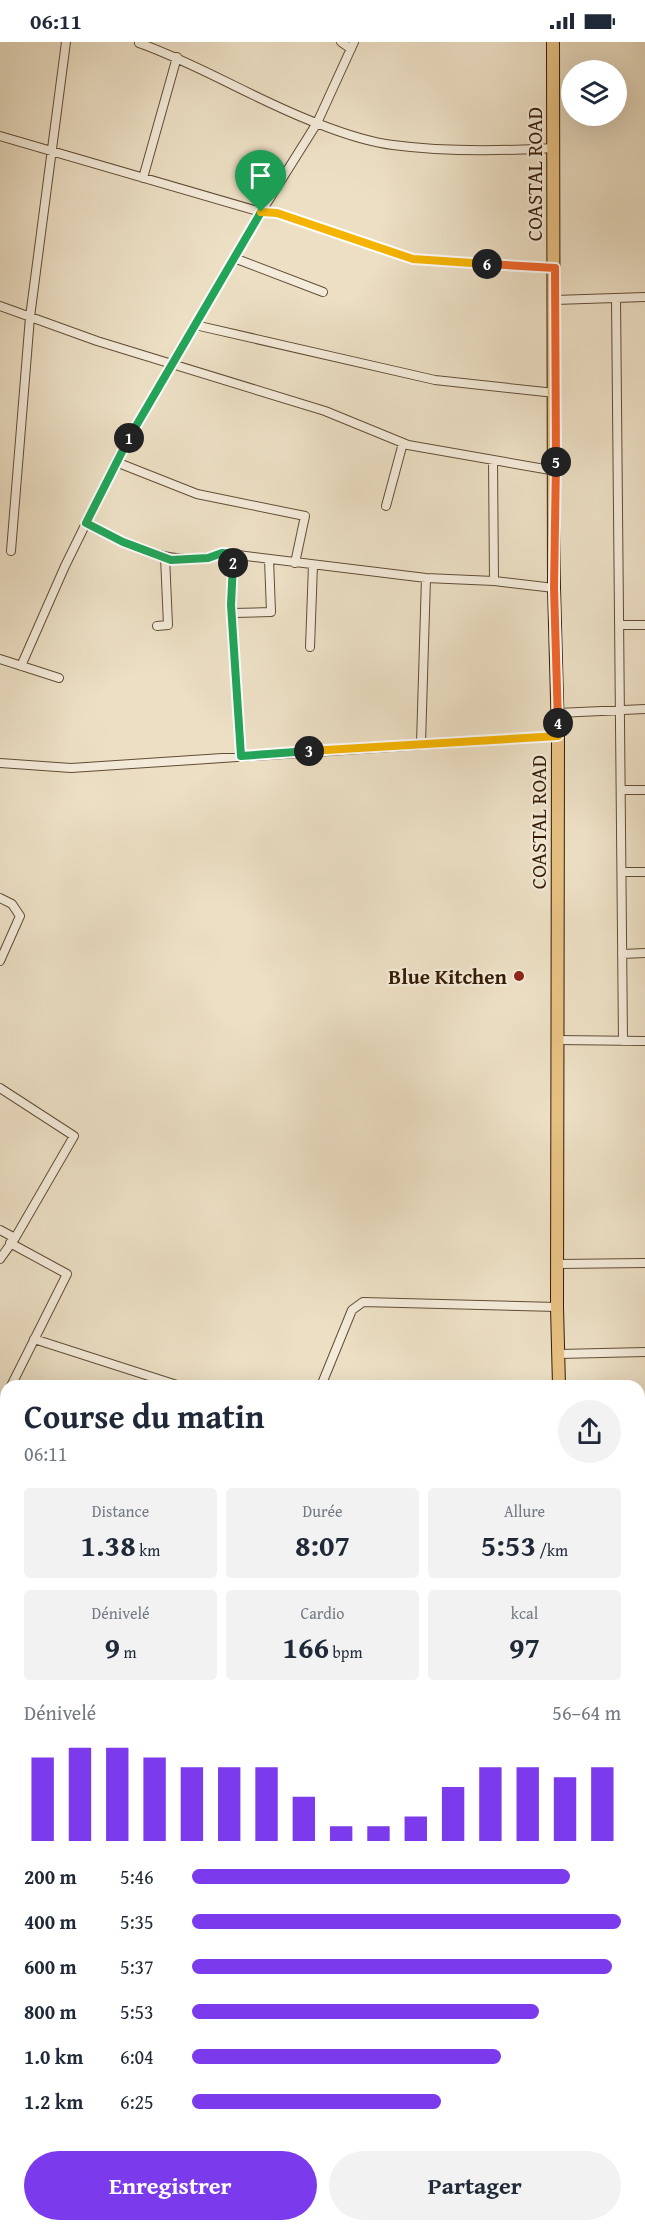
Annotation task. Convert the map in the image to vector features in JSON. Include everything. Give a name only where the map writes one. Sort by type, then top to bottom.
[{"type":"main road","name":"COASTAL ROAD","points":[[553,42],[556,471],[554,588],[558,713],[559,1380]]},
{"type":"street","points":[[11,551],[30,317],[66,42]]},
{"type":"street","points":[[21,666],[116,462],[261,212],[317,123],[353,45],[341,42]]},
{"type":"street","points":[[139,43],[177,57],[317,123],[393,146],[519,150],[554,148]]},
{"type":"street","points":[[143,178],[177,57]]},
{"type":"street","points":[[0,136],[261,212],[277,213],[413,259],[555,268]]},
{"type":"street","points":[[234,258],[322,292]]},
{"type":"street","points":[[555,300],[645,297]]},
{"type":"street","points":[[616,298],[616,514],[620,625],[623,1041]]},
{"type":"street","points":[[0,306],[172,364],[325,411],[403,443],[556,471]]},
{"type":"street","points":[[195,325],[435,380],[555,393]]},
{"type":"street","points":[[386,506],[403,443]]},
{"type":"street","points":[[493,460],[494,581]]},
{"type":"street","points":[[116,462],[197,494],[305,516],[295,563]]},
{"type":"street","points":[[86,523],[123,542],[165,557],[208,558],[222,553],[426,578],[494,581],[554,588]]},
{"type":"street","points":[[234,554],[232,613],[241,756]]},
{"type":"street","points":[[157,626],[168,625],[165,557]]},
{"type":"street","points":[[232,613],[271,612],[269,559]]},
{"type":"street","points":[[310,647],[313,565]]},
{"type":"street","points":[[421,743],[426,578]]},
{"type":"street","points":[[620,625],[645,625]]},
{"type":"street","points":[[1,662],[59,678]]},
{"type":"street","points":[[558,713],[645,709]]},
{"type":"street","points":[[0,763],[71,768],[421,743],[558,736]]},
{"type":"street","points":[[621,790],[645,790]]},
{"type":"street","points":[[622,872],[645,872]]},
{"type":"street","points":[[0,898],[12,904],[20,916],[0,961]]},
{"type":"street","points":[[622,954],[645,953]]},
{"type":"street","points":[[558,1040],[645,1041]]},
{"type":"street","points":[[0,1088],[74,1136],[0,1259]]},
{"type":"street","points":[[0,1230],[67,1274],[14,1380]]},
{"type":"street","points":[[557,1264],[645,1263]]},
{"type":"street","points":[[323,1380],[352,1310],[363,1302],[557,1307]]},
{"type":"street","points":[[34,1339],[154,1380]]},
{"type":"street","points":[[558,1354],[645,1353]]},
{"type":"place","name":"Blue Kitchen","points":[[519,976]]},
{"type":"route","points":[[261,212],[277,213],[413,259],[555,268],[554,588],[558,736],[241,756],[231,605],[234,554],[222,553],[208,558],[171,560],[123,542],[86,523],[121,452],[261,212]]}]
